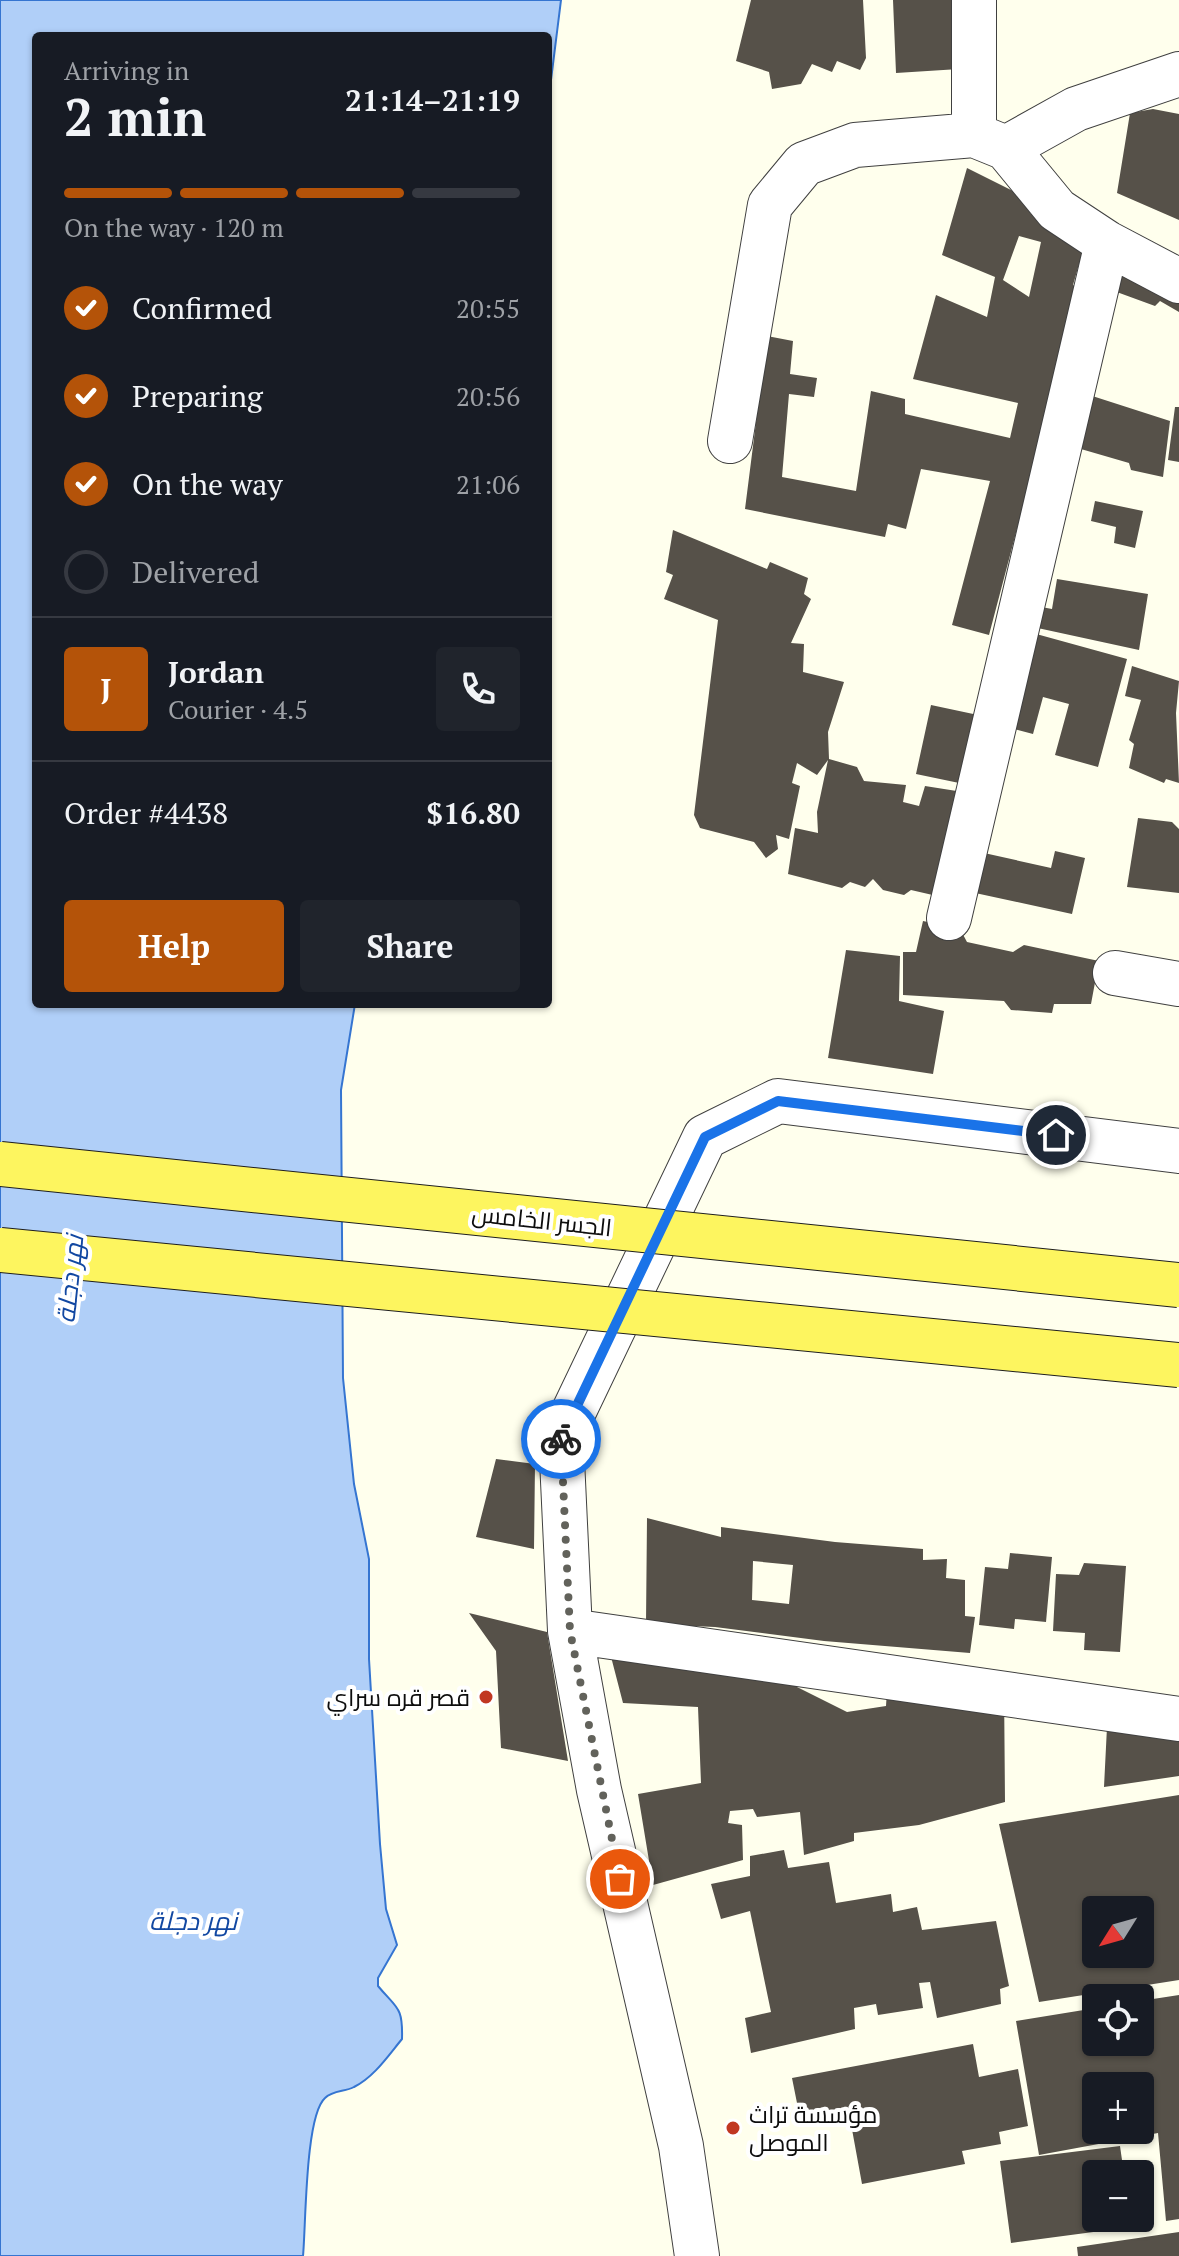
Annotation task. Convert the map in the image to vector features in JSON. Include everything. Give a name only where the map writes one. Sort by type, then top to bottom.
[{"type":"main road","name":"الجسر الخامس","points":[[0,1164],[1179,1285]]},
{"type":"main road","points":[[0,1250],[1179,1365]]},
{"type":"street","points":[[974,0],[990,142],[1057,210],[1107,243],[1179,281]]},
{"type":"street","points":[[730,441],[770,205],[804,164],[855,145],[990,142],[1179,74]]},
{"type":"street","points":[[949,918],[1107,243]]},
{"type":"street","points":[[1115,973],[1179,984]]},
{"type":"street","points":[[697,2256],[681,2146],[599,1790],[570,1631],[561,1438],[705,1137],[778,1101],[1179,1151]]},
{"type":"street","points":[[570,1631],[1179,1719]]},
{"type":"water","name":"نهر دجلة","points":[[0,0],[561,0],[552,72],[552,32],[32,32],[32,1008],[354,1008],[341,1090],[343,1378],[354,1484],[369,1559],[369,1659],[380,1844],[386,1909],[397,1945],[378,1978],[378,1986],[400,2014],[402,2039],[368,2078],[350,2089],[328,2095],[318,2109],[310,2148],[303,2256],[0,2256]]},
{"type":"building","points":[[751,0],[863,0],[866,58],[860,70],[837,61],[832,72],[812,64],[801,84],[772,89],[769,72],[736,61]]},
{"type":"building","points":[[893,0],[955,0],[959,69],[896,73]]},
{"type":"building","points":[[1153,109],[1179,114],[1179,220],[1117,193],[1130,113]]},
{"type":"building","points":[[967,168],[1035,202],[1030,213],[1086,240],[1073,285],[1080,290],[989,635],[952,625],[990,481],[921,469],[906,529],[888,524],[885,537],[745,509],[767,336],[793,341],[790,374],[817,378],[814,397],[789,394],[782,477],[856,491],[871,391],[905,399],[905,414],[1010,438],[1018,403],[913,379],[936,295],[987,317],[995,277],[942,255]],"holes":[[[1019,236],[1041,242],[1029,297],[1003,280]]]},
{"type":"building","points":[[1123,260],[1179,285],[1179,312],[1160,301],[1155,306],[1114,291]]},
{"type":"building","points":[[1083,393],[1170,421],[1163,477],[1131,470],[1129,463],[1074,447]]},
{"type":"building","points":[[1175,407],[1179,407],[1179,462],[1168,460]]},
{"type":"building","points":[[1095,501],[1143,511],[1135,548],[1114,543],[1116,527],[1091,521]]},
{"type":"building","points":[[673,530],[767,569],[770,562],[808,578],[804,594],[811,599],[791,643],[804,644],[803,672],[844,682],[828,732],[829,759],[857,767],[864,781],[906,785],[903,802],[919,806],[925,786],[963,792],[937,896],[911,890],[904,895],[883,890],[873,879],[865,887],[850,882],[842,888],[788,874],[795,828],[818,833],[817,812],[828,760],[817,775],[797,763],[792,783],[800,786],[789,839],[776,835],[778,849],[766,858],[754,842],[700,828],[694,815],[718,620],[664,599],[673,575],[666,572]]},
{"type":"building","points":[[1057,579],[1148,594],[1139,650],[1033,627],[1036,606],[1052,609]]},
{"type":"building","points":[[1029,632],[1127,659],[1098,767],[1055,755],[1069,704],[1043,697],[1033,734],[1003,726]]},
{"type":"building","points":[[1132,666],[1179,681],[1176,713],[1179,783],[1166,779],[1164,783],[1129,768],[1134,744],[1129,740],[1141,700],[1125,696]]},
{"type":"building","points":[[931,705],[978,715],[964,784],[916,774]]},
{"type":"building","points":[[1138,818],[1172,822],[1179,829],[1179,893],[1127,887]]},
{"type":"building","points":[[975,851],[1051,868],[1055,851],[1085,858],[1072,914],[966,891]]},
{"type":"building","points":[[923,921],[960,929],[967,942],[1013,952],[1024,945],[1099,961],[1091,1004],[1054,1004],[1052,1013],[1011,1010],[1004,1001],[903,995],[903,952],[916,952]]},
{"type":"building","points":[[846,950],[900,956],[899,1001],[944,1011],[933,1074],[828,1058]]},
{"type":"building","points":[[496,1459],[535,1464],[534,1549],[476,1537]]},
{"type":"building","points":[[647,1518],[721,1537],[721,1527],[835,1542],[923,1549],[923,1560],[947,1559],[946,1578],[965,1580],[965,1616],[975,1617],[970,1653],[824,1641],[715,1627],[646,1624]],"holes":[[[753,1561],[793,1565],[789,1604],[752,1600]]]},
{"type":"building","points":[[1010,1553],[1052,1557],[1046,1622],[1015,1619],[1014,1629],[979,1625],[985,1567],[1008,1569]]},
{"type":"building","points":[[1084,1563],[1126,1566],[1120,1652],[1084,1650],[1085,1633],[1053,1631],[1056,1574],[1079,1575]]},
{"type":"building","points":[[469,1613],[547,1632],[568,1761],[501,1748],[496,1651]]},
{"type":"building","points":[[609,1649],[792,1668],[797,1687],[847,1712],[886,1706],[888,1674],[1004,1684],[1005,1802],[919,1825],[854,1833],[854,1841],[804,1855],[800,1812],[757,1817],[753,1809],[730,1811],[728,1823],[742,1825],[743,1860],[653,1885],[638,1794],[701,1783],[698,1707],[623,1703]]},
{"type":"building","points":[[1179,1702],[1179,1776],[1104,1787],[1108,1707]]},
{"type":"building","points":[[1179,1795],[1179,1980],[1154,1984],[1082,1984],[1082,1995],[1039,2002],[999,1824]]},
{"type":"building","points":[[784,1850],[788,1868],[829,1862],[836,1903],[891,1894],[893,1912],[917,1907],[922,1930],[996,1921],[1009,1986],[1000,1989],[1001,2004],[937,2018],[930,1982],[919,1983],[923,2008],[878,2015],[876,2004],[854,2008],[855,2029],[751,2053],[745,2018],[771,2012],[750,1911],[721,1919],[711,1884],[750,1876],[750,1856]]},
{"type":"building","points":[[1179,1995],[1179,2219],[1166,2221],[1158,2133],[1154,2134],[1154,2072],[1082,2072],[1082,2144],[1098,2144],[1039,2155],[1016,2021],[1082,2010],[1082,2056],[1154,2056],[1154,1999]]},
{"type":"building","points":[[973,2044],[979,2077],[1018,2069],[1028,2126],[999,2132],[1001,2144],[962,2151],[965,2164],[862,2184],[849,2113],[801,2123],[792,2078]]},
{"type":"building","points":[[1120,2146],[1122,2160],[1082,2160],[1082,2232],[1094,2232],[1011,2243],[1000,2161]]},
{"type":"building","points":[[1179,2232],[1179,2256],[1078,2256],[1077,2247]]},
{"type":"way so far","points":[[561,1439],[570,1631],[599,1790],[620,1879]]},
{"type":"place","name":"قصر قره سراي","points":[[486,1697]]},
{"type":"place","name":"مؤسسة تراث الموصل","points":[[733,2128]]},
{"type":"route","points":[[561,1439],[705,1137],[778,1101],[1056,1135]]}]
